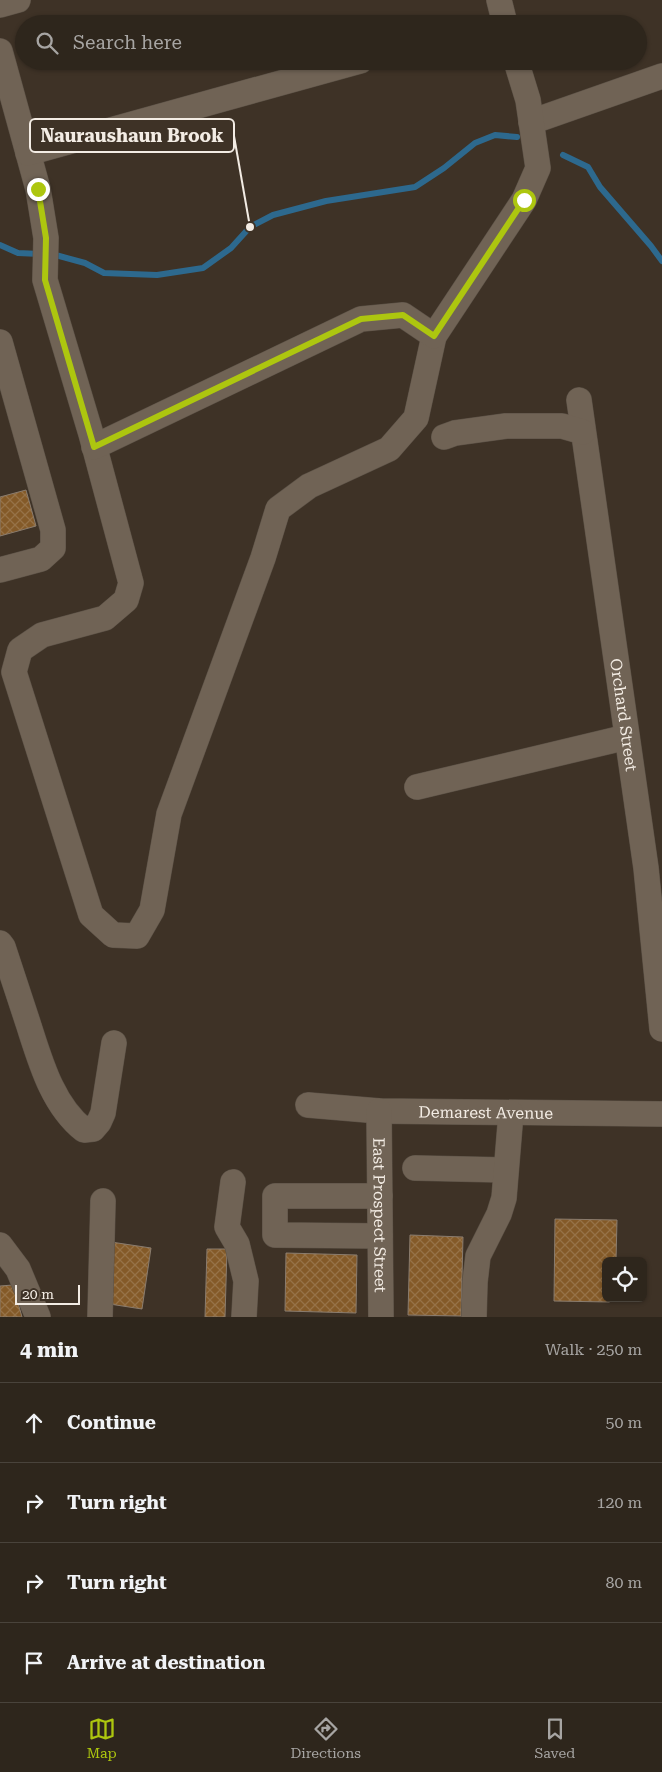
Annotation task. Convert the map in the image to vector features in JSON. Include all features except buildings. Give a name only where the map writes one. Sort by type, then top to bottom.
[{"type":"street","points":[[0,5],[18,0]]},
{"type":"street","points":[[0,51],[38,189],[46,238],[45,280],[94,447],[130,583],[126,600],[105,618],[42,635],[20,650],[14,672],[91,915],[113,935],[137,936],[152,910],[170,814],[263,558],[278,509],[309,486],[389,449],[416,418],[434,336],[524,200],[538,168],[528,100],[519,70]]},
{"type":"street","points":[[28,153],[328,70]]},
{"type":"street","points":[[531,122],[662,76]]},
{"type":"street","points":[[94,447],[361,319],[403,315],[434,336]]},
{"type":"street","points":[[0,342],[53,530],[53,548],[41,559],[0,570]]},
{"type":"street","name":"Orchard Street","points":[[579,400],[627,737],[654,868],[662,1029]]},
{"type":"street","points":[[444,437],[455,433],[506,426],[562,426],[584,432]]},
{"type":"street","points":[[417,787],[627,737]]},
{"type":"street","points":[[0,943],[3,947],[43,1068],[58,1100],[74,1122],[84,1130],[93,1129],[103,1113],[114,1043]]},
{"type":"street","name":"Demarest Avenue","points":[[308,1105],[379,1111],[662,1114]]},
{"type":"street","name":"East Prospect Street","points":[[379,1111],[381,1317]]},
{"type":"street","points":[[474,1317],[478,1256],[502,1207],[511,1113]]},
{"type":"street","points":[[415,1168],[506,1170]]},
{"type":"street","points":[[233,1182],[227,1226],[238,1244],[246,1281],[244,1317]]},
{"type":"street","points":[[380,1196],[274,1196],[275,1235],[380,1236]]},
{"type":"street","points":[[100,1317],[103,1201]]},
{"type":"street","points":[[0,1245],[18,1269],[38,1317]]},
{"type":"waterway","points":[[52,254],[85,263],[104,273],[157,275],[203,268],[231,248],[250,227],[273,215],[326,201],[415,187],[444,168],[475,143],[495,135],[517,137]]},
{"type":"waterway","points":[[563,155],[588,167],[600,187],[662,261]]},
{"type":"waterway","points":[[0,245],[18,253],[40,254]]},
{"type":"place","name":"Nauraushaun Brook","points":[[250,227]]},
{"type":"route","points":[[38,189],[46,238],[45,280],[94,447],[361,319],[403,315],[434,336],[524,200]]}]
